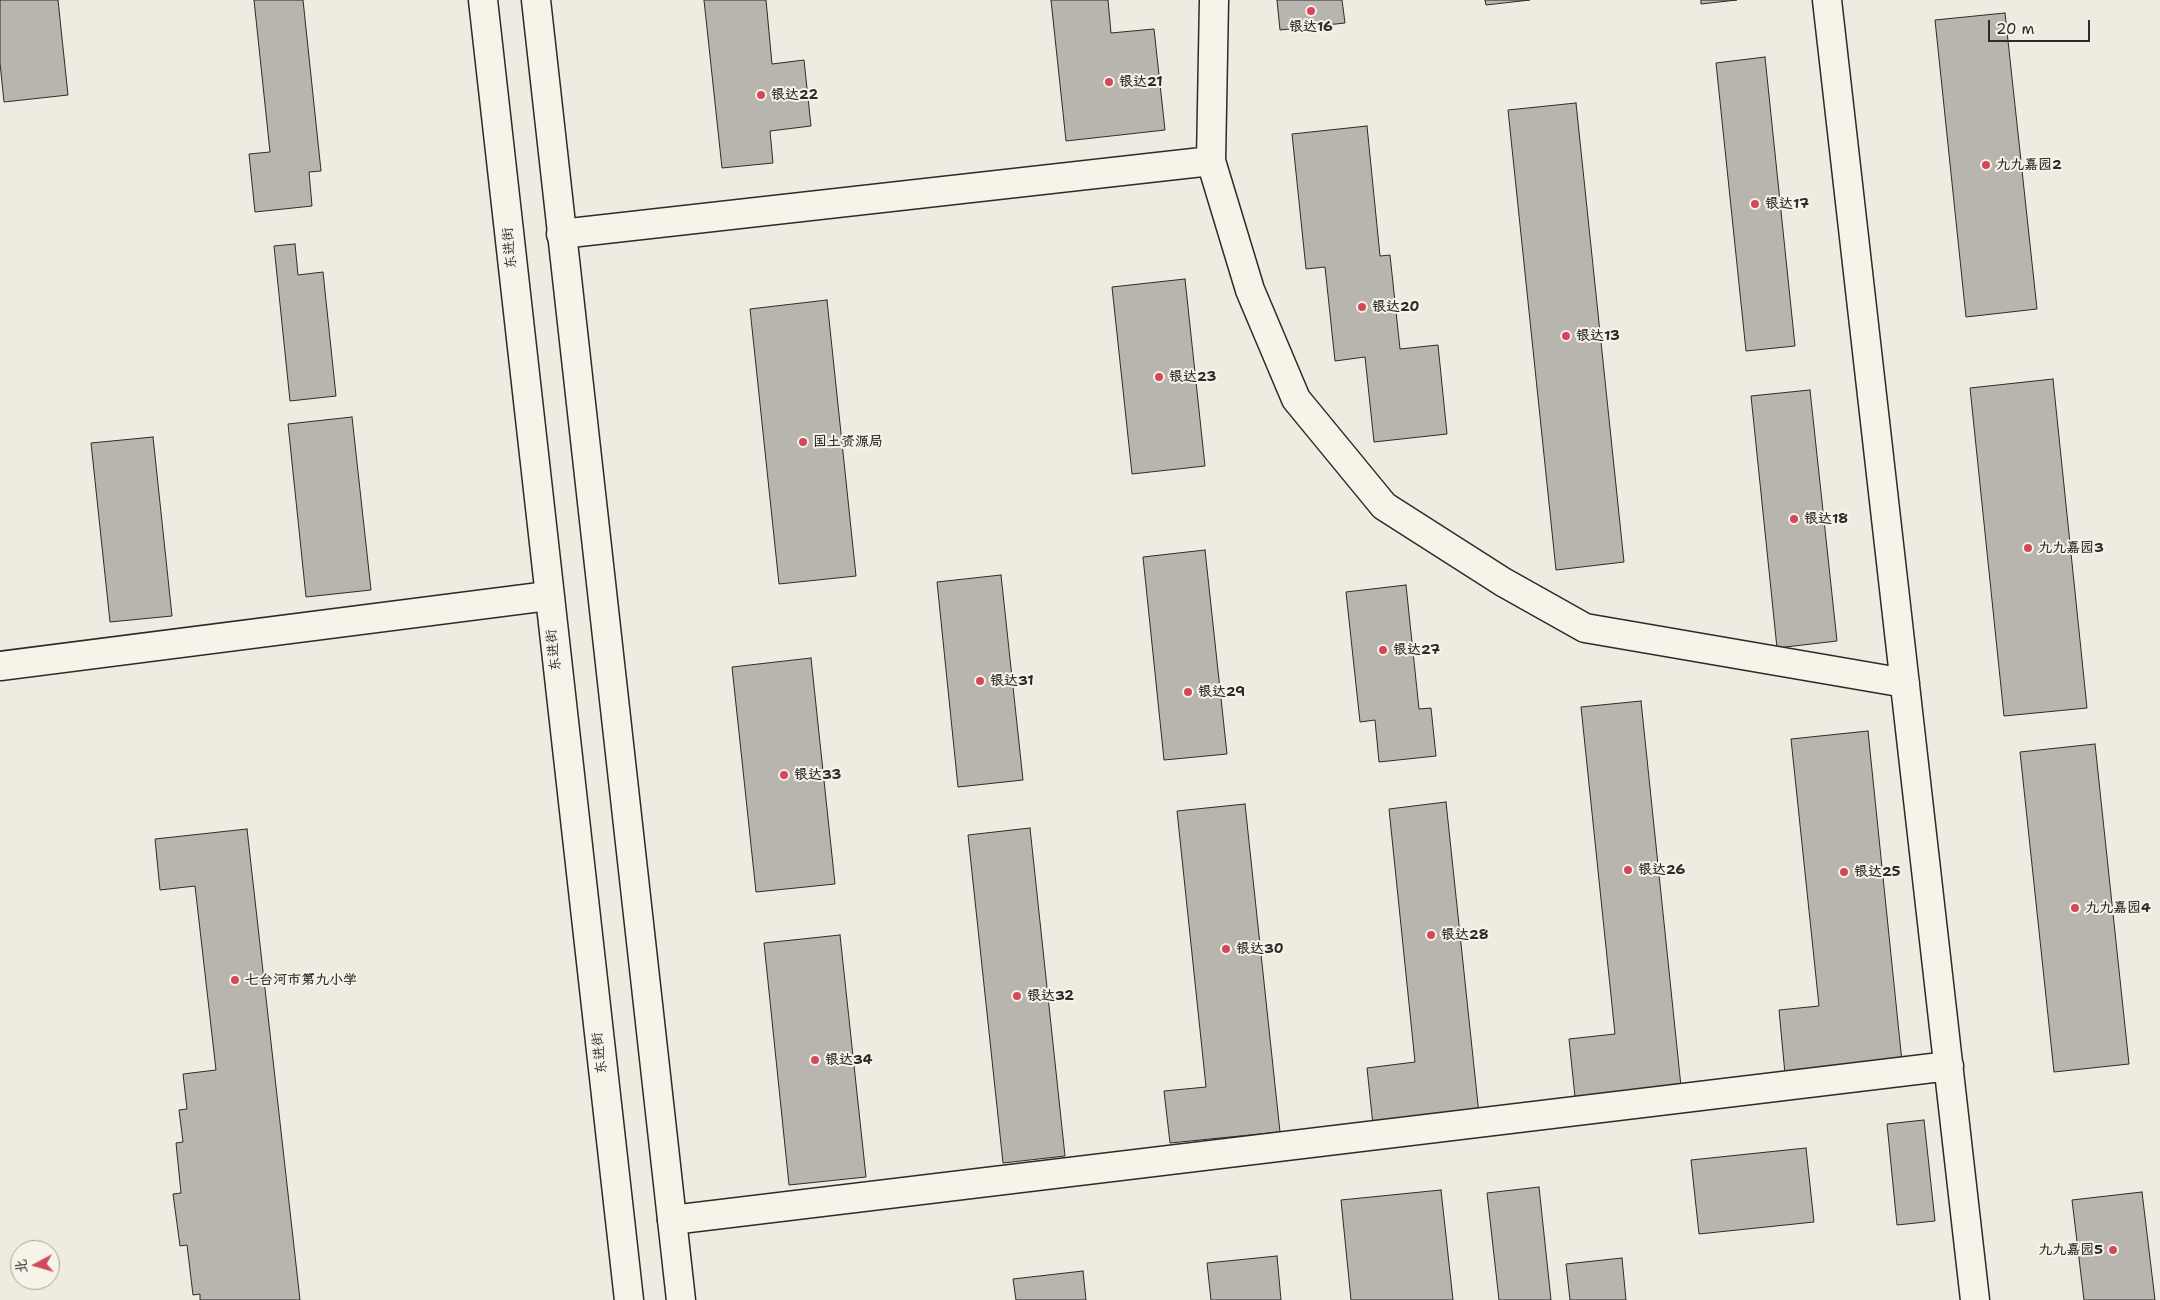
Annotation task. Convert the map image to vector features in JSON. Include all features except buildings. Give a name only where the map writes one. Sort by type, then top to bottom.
[{"type":"street","name":"东进街","points":[[482,0],[629,1300]]},
{"type":"street","points":[[536,0],[681,1300]]},
{"type":"street","points":[[1214,0],[1212,161],[1250,290],[1296,399],[1384,506],[1504,582],[1585,628],[1905,683]]},
{"type":"street","points":[[1827,0],[1975,1300]]},
{"type":"street","points":[[561,234],[1212,161]]},
{"type":"street","points":[[0,666],[548,596]]},
{"type":"street","points":[[672,1220],[1949,1066]]},
{"type":"place","name":"银达16","points":[[1311,11]]},
{"type":"place","name":"银达21","points":[[1109,82]]},
{"type":"place","name":"银达22","points":[[761,95]]},
{"type":"place","name":"九九嘉园2","points":[[1986,165]]},
{"type":"place","name":"银达17","points":[[1755,204]]},
{"type":"place","name":"银达20","points":[[1362,307]]},
{"type":"place","name":"银达13","points":[[1566,336]]},
{"type":"place","name":"银达23","points":[[1159,377]]},
{"type":"place","name":"国土资源局","points":[[803,442]]},
{"type":"place","name":"银达18","points":[[1794,519]]},
{"type":"place","name":"九九嘉园3","points":[[2028,548]]},
{"type":"place","name":"银达27","points":[[1383,650]]},
{"type":"place","name":"银达31","points":[[980,681]]},
{"type":"place","name":"银达29","points":[[1188,692]]},
{"type":"place","name":"银达33","points":[[784,775]]},
{"type":"place","name":"银达26","points":[[1628,870]]},
{"type":"place","name":"银达25","points":[[1844,872]]},
{"type":"place","name":"九九嘉园4","points":[[2075,908]]},
{"type":"place","name":"银达28","points":[[1431,935]]},
{"type":"place","name":"银达30","points":[[1226,949]]},
{"type":"place","name":"七台河市第九小学","points":[[235,980]]},
{"type":"place","name":"银达32","points":[[1017,996]]},
{"type":"place","name":"银达34","points":[[815,1060]]},
{"type":"place","name":"九九嘉园5","points":[[2113,1250]]}]
